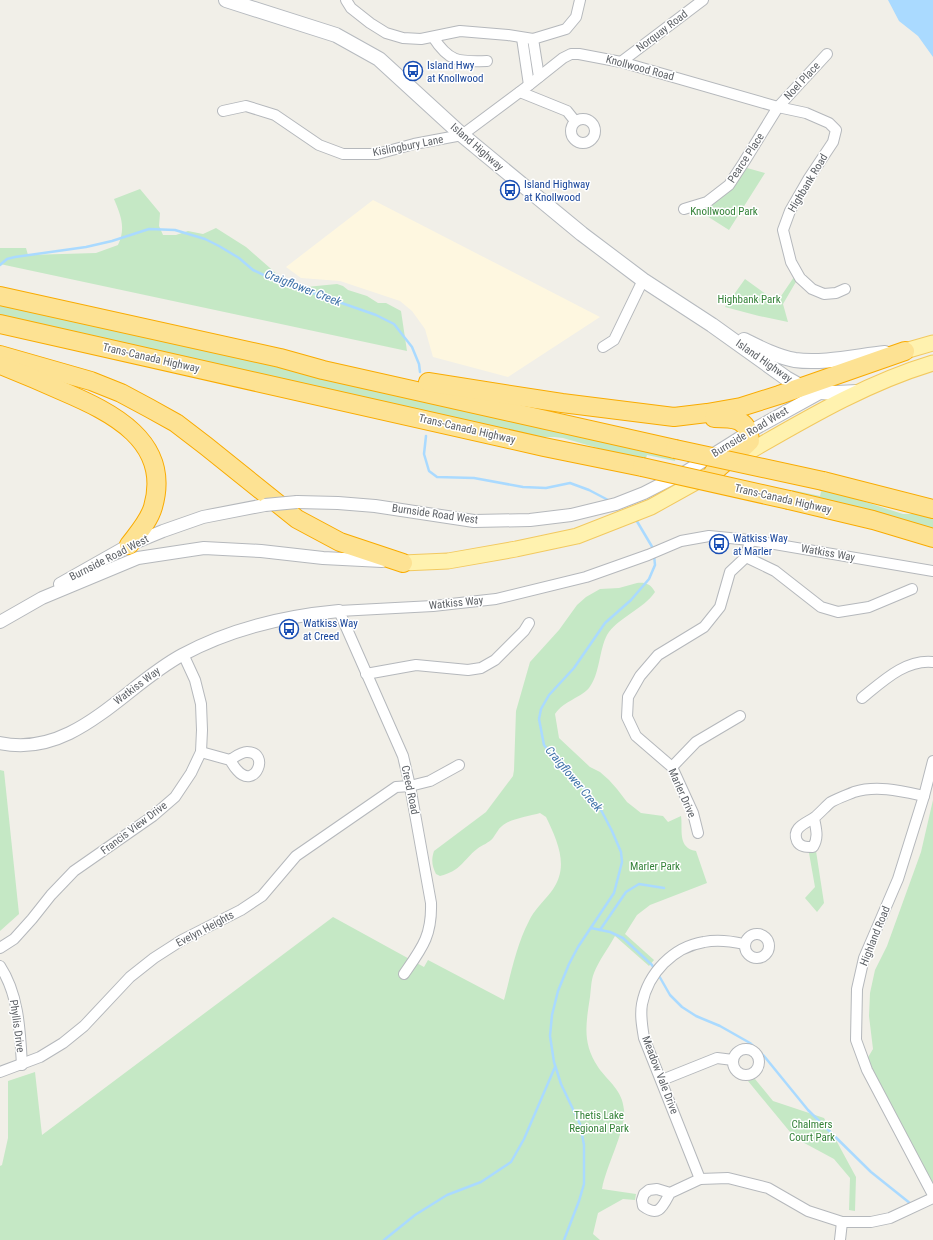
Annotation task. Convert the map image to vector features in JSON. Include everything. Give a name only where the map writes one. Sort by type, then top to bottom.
[{"type":"highway","points":[[0,296],[280,358],[323,370],[823,481],[933,509]]},
{"type":"highway","name":"Trans-Canada Highway","points":[[0,324],[789,500],[873,520],[933,538]]},
{"type":"highway","points":[[674,417],[741,407],[905,351]]},
{"type":"highway","points":[[0,355],[91,381],[121,393],[176,423],[297,519],[340,542],[404,563]]},
{"type":"highway","points":[[280,358],[478,391],[562,403],[674,417],[732,418],[744,424],[749,432],[750,441],[743,449],[723,462],[713,473]]},
{"type":"highway","points":[[0,365],[85,401],[109,413],[125,424],[138,436],[154,465],[156,492],[153,507],[146,522],[129,545]]},
{"type":"main road","name":"Island Highway","points":[[226,0],[336,35],[379,59],[462,135],[582,234],[643,280],[712,324],[770,368],[786,378],[802,386],[820,392],[857,392],[918,367],[933,363]]},
{"type":"main road","name":"Island Highway","points":[[712,324],[759,348],[795,360],[819,360],[905,351],[933,343]]},
{"type":"main road","name":"Burnside Road West","points":[[404,563],[448,561],[516,550],[577,536],[646,509],[857,392]]},
{"type":"street","points":[[346,0],[352,8],[370,23],[386,33],[403,38],[421,40],[460,31],[508,35],[533,39],[566,29],[576,17],[580,0]]},
{"type":"street","name":"Norquay Road","points":[[620,62],[703,0]]},
{"type":"street","points":[[433,37],[440,48],[451,57],[464,62],[487,61]]},
{"type":"street","points":[[522,38],[529,85]]},
{"type":"street","points":[[533,39],[539,77]]},
{"type":"street","name":"Knollwood Road","points":[[462,135],[563,58],[572,54],[589,55],[620,62],[778,107],[806,113],[829,122],[836,130]]},
{"type":"street","name":"Noel Place","points":[[778,107],[827,54]]},
{"type":"street","points":[[520,92],[567,111],[576,121]]},
{"type":"street","name":"Kislingbury Lane","points":[[223,111],[246,106],[275,115],[319,145],[343,154],[377,154],[414,144],[462,135]]},
{"type":"street","name":"Pearce Place","points":[[684,209],[707,202],[729,185],[778,107]]},
{"type":"street","name":"Highbank Road","points":[[836,130],[833,142],[809,178],[790,211],[783,230],[785,244],[791,262],[800,278],[812,289],[824,294],[836,293],[845,289]]},
{"type":"street","points":[[602,348],[614,340],[643,280]]},
{"type":"street","name":"Burnside Road West","points":[[42,598],[63,582],[129,545],[203,517],[265,506],[297,502],[338,503],[375,506],[474,520],[530,520],[571,515],[595,510],[644,493],[687,470],[749,432],[820,392],[905,351]]},
{"type":"street","name":"Watkiss Way","points":[[0,743],[27,745],[62,738],[86,724],[117,702],[153,672],[183,654],[210,641],[267,622],[339,611],[433,606],[496,599],[586,577],[648,555],[681,541],[709,536],[750,540],[933,571]]},
{"type":"street","points":[[750,540],[746,557],[775,571],[822,607],[838,612],[869,607],[912,589]]},
{"type":"street","name":"Burnside Road West","points":[[0,622],[42,598],[138,558],[204,548],[261,551],[324,558],[404,563]]},
{"type":"street","name":"Marler Drive","points":[[698,833],[692,814],[672,767],[636,736],[627,717],[628,697],[640,676],[658,655],[704,627],[720,607],[730,572],[746,557]]},
{"type":"street","name":"Creed Road","points":[[339,611],[403,756],[410,786],[431,903],[432,915],[424,944],[404,974]]},
{"type":"street","points":[[366,674],[416,665],[468,670],[481,668],[495,660],[524,631],[529,623]]},
{"type":"street","name":"Francis View Drive","points":[[0,948],[14,939],[32,920],[51,895],[74,871],[154,816],[175,797],[191,773],[200,752],[202,730],[201,704],[195,680],[183,654]]},
{"type":"street","points":[[862,698],[892,674],[911,664],[933,662]]},
{"type":"street","points":[[672,767],[696,742],[740,716]]},
{"type":"street","points":[[200,752],[230,760]]},
{"type":"street","name":"Highland Road","points":[[933,761],[924,796],[898,879],[864,958],[857,989],[856,1040],[867,1070],[933,1195]]},
{"type":"street","name":"Evelyn Heights","points":[[0,1072],[40,1057],[63,1042],[84,1026],[130,977],[154,958],[182,940],[241,910],[262,896],[296,856],[396,787],[410,786],[430,781],[459,765]]},
{"type":"street","points":[[814,818],[832,802],[855,792],[885,788],[924,796]]},
{"type":"street","name":"Meadow Vale Drive","points":[[700,1180],[662,1080],[644,1038],[642,1004],[655,974],[671,956],[692,945],[716,940],[744,944]]},
{"type":"street","name":"Phyllis Drive","points":[[0,966],[8,977],[16,1005],[22,1065]]},
{"type":"street","points":[[662,1080],[718,1058],[733,1060]]},
{"type":"street","points":[[670,1193],[700,1180],[728,1178],[768,1188],[808,1211],[842,1222],[871,1222],[890,1218],[933,1198]]},
{"type":"street","points":[[840,1240],[842,1222]]},
{"type":"shaded area","points":[[373,200],[600,317],[508,377],[433,357],[425,329],[412,311],[400,301],[340,281],[301,278],[286,267]]},
{"type":"green space","name":"Knollwood Park","points":[[747,168],[765,173],[729,230],[699,211],[733,186]]},
{"type":"green space","points":[[140,189],[160,213],[159,226],[163,235],[176,235],[188,231],[203,234],[216,228],[246,247],[278,275],[292,283],[306,287],[337,284],[348,290],[367,296],[378,303],[386,303],[401,311],[407,351],[0,264],[0,248],[26,248],[28,255],[96,253],[118,245],[122,233],[122,222],[114,199]]},
{"type":"green space","name":"Highbank Park","points":[[794,277],[797,280],[783,304],[788,322],[725,307],[745,279],[777,302]]},
{"type":"green space","points":[[0,305],[676,456],[675,461],[647,455],[645,461],[563,438],[541,437],[0,317]]},
{"type":"green space","points":[[822,488],[903,514],[923,514],[933,516],[933,529],[791,494],[792,490],[820,496]]},
{"type":"green space","points":[[637,583],[648,584],[655,592],[644,604],[611,629],[604,641],[593,682],[585,692],[563,706],[555,714],[559,738],[590,767],[600,772],[609,780],[627,802],[641,813],[663,816],[668,822],[681,816],[683,842],[690,849],[696,851],[707,883],[650,905],[637,915],[625,934],[654,960],[649,966],[615,936],[598,964],[593,976],[586,1033],[589,1050],[602,1073],[618,1091],[624,1110],[622,1128],[602,1189],[636,1194],[635,1200],[623,1199],[598,1213],[593,1234],[600,1240],[0,1240],[0,1166],[2,1165],[8,1138],[8,1081],[35,1072],[42,1135],[333,917],[424,967],[428,960],[504,1000],[514,960],[524,931],[533,913],[557,883],[560,874],[561,864],[558,845],[546,817],[540,813],[509,821],[501,827],[491,840],[472,853],[461,865],[447,874],[440,876],[436,874],[432,857],[434,851],[486,812],[513,776],[516,711],[530,662],[559,630],[577,605],[586,597],[600,589],[619,588]]},
{"type":"green space","points":[[0,770],[4,771],[19,914],[0,931]]},
{"type":"green space","points":[[933,800],[933,1192],[867,1059],[873,1049],[869,1016],[870,993],[875,970],[887,946],[921,852]]},
{"type":"green space","points":[[816,851],[824,903],[817,912],[805,898],[815,887],[809,853]]},
{"type":"green space","name":"Chalmers Court Park","points":[[755,1079],[773,1101],[824,1118],[856,1177],[855,1211],[849,1210],[850,1178],[834,1159],[795,1138],[748,1081]]},
{"type":"water","points":[[888,0],[933,0],[933,57],[918,36],[899,21]]},
{"type":"waterway","name":"Craigflower Creek","points":[[0,265],[7,259],[15,257],[86,247],[112,241],[149,229],[175,230],[205,239],[219,246],[239,258],[253,270],[270,278],[376,315],[394,324],[412,347],[419,364],[420,372]]},
{"type":"waterway","name":"Craigflower Creek","points":[[426,436],[424,454],[429,471],[437,477],[474,478],[523,487],[546,488],[570,483],[589,490],[610,501]]},
{"type":"waterway","name":"Craigflower Creek","points":[[635,518],[654,550]]},
{"type":"waterway","name":"Craigflower Creek","points":[[564,1240],[584,1184],[584,1145],[580,1124],[561,1084],[554,1062],[550,1036],[552,1015],[558,991],[569,964],[578,947],[614,893],[622,862],[621,852],[600,808],[581,784],[561,766],[544,745],[539,719],[541,709],[549,695],[574,668],[605,623],[631,600],[649,579],[655,565],[654,555]]},
{"type":"waterway","points":[[600,930],[626,892],[639,884],[664,888]]},
{"type":"waterway","points":[[591,928],[610,932],[623,938],[652,965],[655,970]]},
{"type":"waterway","points":[[658,974],[670,995],[682,1007],[696,1016],[720,1026],[750,1043],[764,1056],[808,1110],[871,1172],[911,1204]]},
{"type":"waterway","points":[[384,1240],[415,1215],[447,1195],[481,1182],[511,1162],[524,1139],[555,1067]]},
{"type":"place","name":"Island Hwy at Knollwood","points":[[413,71]]},
{"type":"place","name":"Island Highway at Knollwood","points":[[510,190]]},
{"type":"place","name":"Watkiss Way at Marler","points":[[719,544]]},
{"type":"place","name":"Watkiss Way at Creed","points":[[289,629]]},
{"type":"park label","name":"Marler Park","points":[[655,866]]},
{"type":"park label","name":"Thetis Lake Regional Park","points":[[599,1121]]}]
